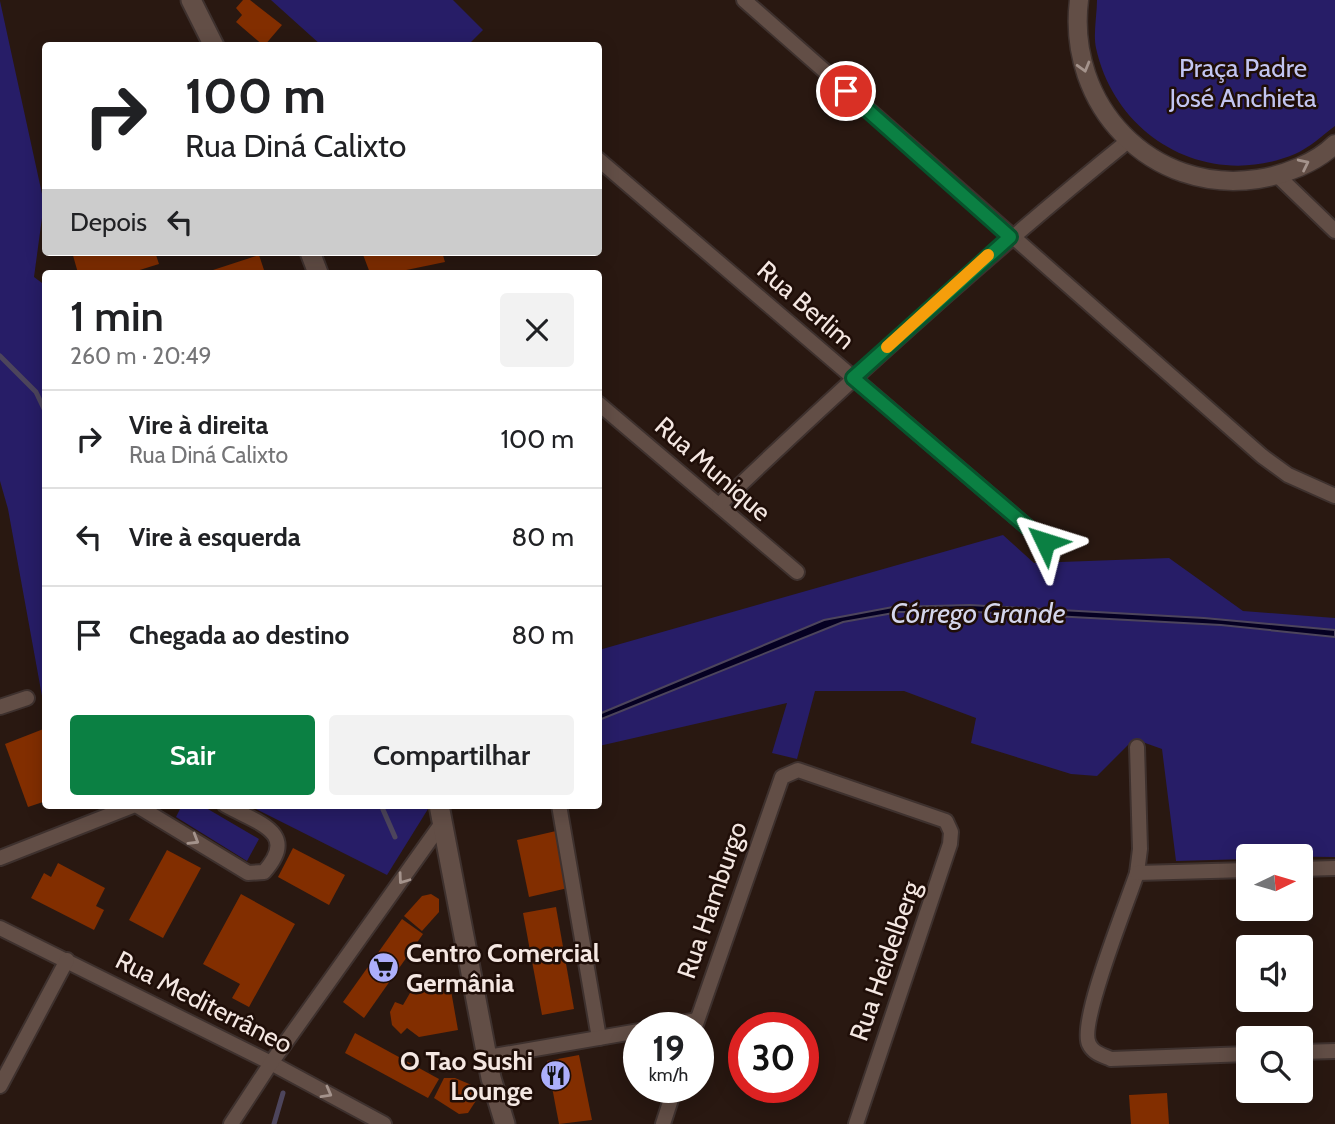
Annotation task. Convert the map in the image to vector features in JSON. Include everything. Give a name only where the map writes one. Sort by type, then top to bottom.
[{"type":"main road","points":[[191,0],[212,42]]},
{"type":"main road","points":[[441,814],[488,1057],[505,1124]]},
{"type":"street","points":[[744,0],[1010,237],[1262,456],[1288,475],[1335,496]]},
{"type":"street","points":[[1079,0],[1076,24],[1082,67],[1100,107],[1128,141],[1161,164],[1198,178],[1238,182],[1278,176],[1326,153],[1335,144]]},
{"type":"street","points":[[719,505],[853,378],[1010,237],[1128,141]]},
{"type":"street","name":"Rua Berlim","points":[[602,162],[1045,542]]},
{"type":"street","points":[[1278,176],[1335,231]]},
{"type":"street","name":"Rua Munique","points":[[602,405],[797,572]]},
{"type":"street","points":[[0,707],[27,698]]},
{"type":"street","points":[[1137,747],[1140,849],[1137,873],[1088,1018],[1088,1044],[1096,1053],[1111,1059],[1236,1054]]},
{"type":"street","name":"Rua Hamburgo","points":[[700,1012],[782,777],[797,770],[938,817]]},
{"type":"street","points":[[0,858],[125,809]]},
{"type":"street","points":[[142,809],[248,873],[264,872],[276,859],[280,848],[279,839],[271,831],[232,809]]},
{"type":"street","points":[[560,809],[599,1038]]},
{"type":"street","points":[[231,1124],[441,814]]},
{"type":"street","name":"Rua Heidelberg","points":[[856,1124],[950,844],[951,832],[946,821],[938,817]]},
{"type":"street","points":[[1313,869],[1335,868]]},
{"type":"street","points":[[1137,873],[1236,870]]},
{"type":"street","name":"Rua Mediterrâneo","points":[[0,928],[271,1063],[384,1124]]},
{"type":"street","points":[[0,1086],[67,961]]},
{"type":"street","points":[[488,1057],[623,1034]]},
{"type":"street","points":[[1313,1052],[1335,1051]]},
{"type":"street","points":[[663,1124],[670,1103]]},
{"type":"green space","points":[[271,0],[453,0],[483,30],[471,42],[318,42]]},
{"type":"green space","name":"Praça Padre José Anchieta","points":[[1097,0],[1335,0],[1335,126],[1295,154],[1263,164],[1230,165],[1200,160],[1171,149],[1145,131],[1123,108],[1107,80],[1095,43]]},
{"type":"green space","points":[[0,1],[42,194],[42,218],[34,277],[42,283],[42,696],[8,509],[0,481]]},
{"type":"green space","points":[[1003,535],[1034,563],[1169,558],[1243,611],[1335,618],[1335,857],[1313,857],[1313,844],[1236,844],[1236,859],[1176,861],[1162,749],[1134,739],[1097,776],[1071,774],[971,743],[976,718],[904,691],[815,691],[797,759],[772,753],[787,703],[602,745],[602,649]]},
{"type":"green space","points":[[180,809],[208,809],[259,839],[247,861],[176,817]]},
{"type":"green space","points":[[256,809],[428,809],[387,875]]},
{"type":"shaded area","points":[[970,605],[1204,618],[1335,630],[1335,637],[1221,625],[976,612],[899,612],[843,622],[602,719],[602,713],[824,620],[893,607]]},
{"type":"building","points":[[243,0],[250,0],[282,25],[267,42],[259,42],[236,22],[242,15],[236,8]]},
{"type":"building","points":[[73,256],[156,256],[159,264],[140,270],[77,270]]},
{"type":"building","points":[[259,256],[264,270],[213,270]]},
{"type":"building","points":[[364,256],[443,256],[445,262],[406,270],[369,270]]},
{"type":"building","points":[[42,730],[42,802],[28,807],[5,744]]},
{"type":"building","points":[[556,831],[568,888],[529,897],[517,840]]},
{"type":"building","points":[[293,848],[345,875],[329,905],[278,877]]},
{"type":"building","points":[[167,850],[201,868],[163,938],[129,920]]},
{"type":"building","points":[[58,863],[105,888],[96,906],[104,910],[94,930],[31,898],[44,873],[51,877]]},
{"type":"building","points":[[241,894],[295,924],[249,1007],[232,998],[240,984],[203,964]]},
{"type":"building","points":[[431,894],[439,899],[439,912],[422,931],[404,916],[422,896]]},
{"type":"building","points":[[556,907],[574,1009],[542,1015],[523,913]]},
{"type":"building","name":"Centro Comercial Germânia","points":[[402,919],[423,934],[364,1018],[343,1002]]},
{"type":"building","points":[[450,985],[458,1030],[419,1037],[407,1028],[401,1034],[392,1025],[390,1012],[395,1002],[403,1005],[410,993]]},
{"type":"building","name":"Centro Comercial Germânia","points":[[355,1033],[439,1079],[428,1098],[345,1053]]},
{"type":"building","points":[[579,1055],[592,1120],[559,1124],[547,1061]]},
{"type":"building","points":[[444,1078],[455,1078],[474,1086],[477,1099],[468,1113],[459,1114],[434,1098]]},
{"type":"building","points":[[1167,1093],[1169,1124],[1131,1124],[1129,1095]]},
{"type":"waterway","name":"Córrego Grande","points":[[0,356],[36,392],[42,405]]},
{"type":"waterway","points":[[383,809],[395,837]]},
{"type":"waterway","points":[[274,1124],[283,1093]]},
{"type":"slow traffic","points":[[887,347],[988,255]]},
{"type":"place","name":"Centro Comercial Germânia","points":[[383,968]]},
{"type":"place","name":"O Tao Sushi Lounge","points":[[556,1076]]},
{"type":"route","points":[[846,91],[1010,237],[853,378],[1045,542]]}]
